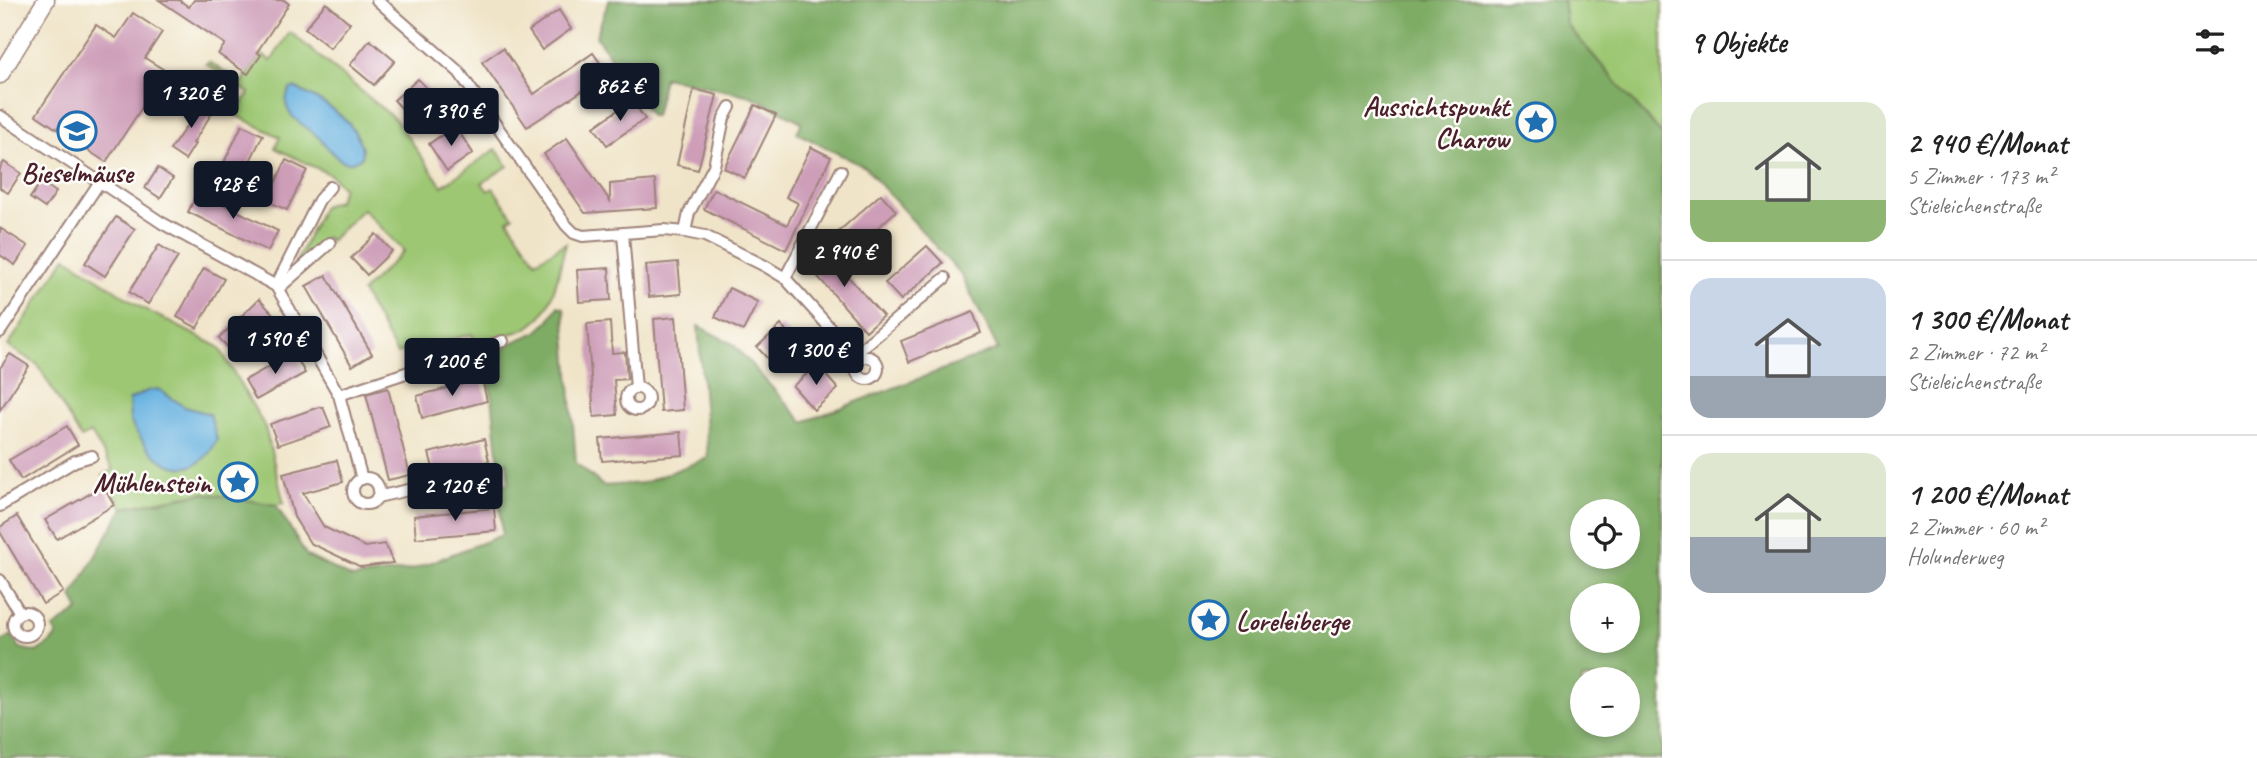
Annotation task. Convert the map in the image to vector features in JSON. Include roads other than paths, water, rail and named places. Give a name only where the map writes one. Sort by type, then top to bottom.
[{"type":"main road","points":[[0,75],[46,0]]},
{"type":"street","points":[[377,0],[458,72],[569,230],[583,236],[664,230],[705,236],[785,278],[857,357],[945,278]]},
{"type":"street","points":[[685,232],[693,204],[713,166],[724,118],[730,107]]},
{"type":"street","points":[[0,116],[162,223],[277,287],[340,395],[362,479]]},
{"type":"street","points":[[785,278],[841,171]]},
{"type":"street","points":[[0,332],[99,183]]},
{"type":"street","points":[[277,287],[319,200],[330,187]]},
{"type":"street","points":[[623,234],[636,388]]},
{"type":"street","points":[[277,287],[330,243]]},
{"type":"street","points":[[340,395],[503,341]]},
{"type":"street","points":[[0,506],[75,461],[92,456]]},
{"type":"street","points":[[377,497],[378,487],[372,480],[362,479],[354,486],[356,500],[370,504],[377,497],[471,476],[485,476]]},
{"type":"street","points":[[0,580],[20,613]]},
{"type":"water","points":[[295,88],[328,106],[349,124],[361,145],[362,157],[350,162],[342,160],[293,117],[286,105],[290,89]]},
{"type":"water","points":[[158,389],[185,407],[210,414],[217,440],[199,462],[178,467],[168,464],[148,449],[134,428],[130,420],[129,400]]},
{"type":"place","name":"Aussichtspunkt Charow","points":[[1536,122]]},
{"type":"place","name":"Bieselmäuse","points":[[77,131]]},
{"type":"place","name":"Mühlenstein","points":[[238,482]]},
{"type":"place","name":"Loreleiberge","points":[[1209,620]]}]
